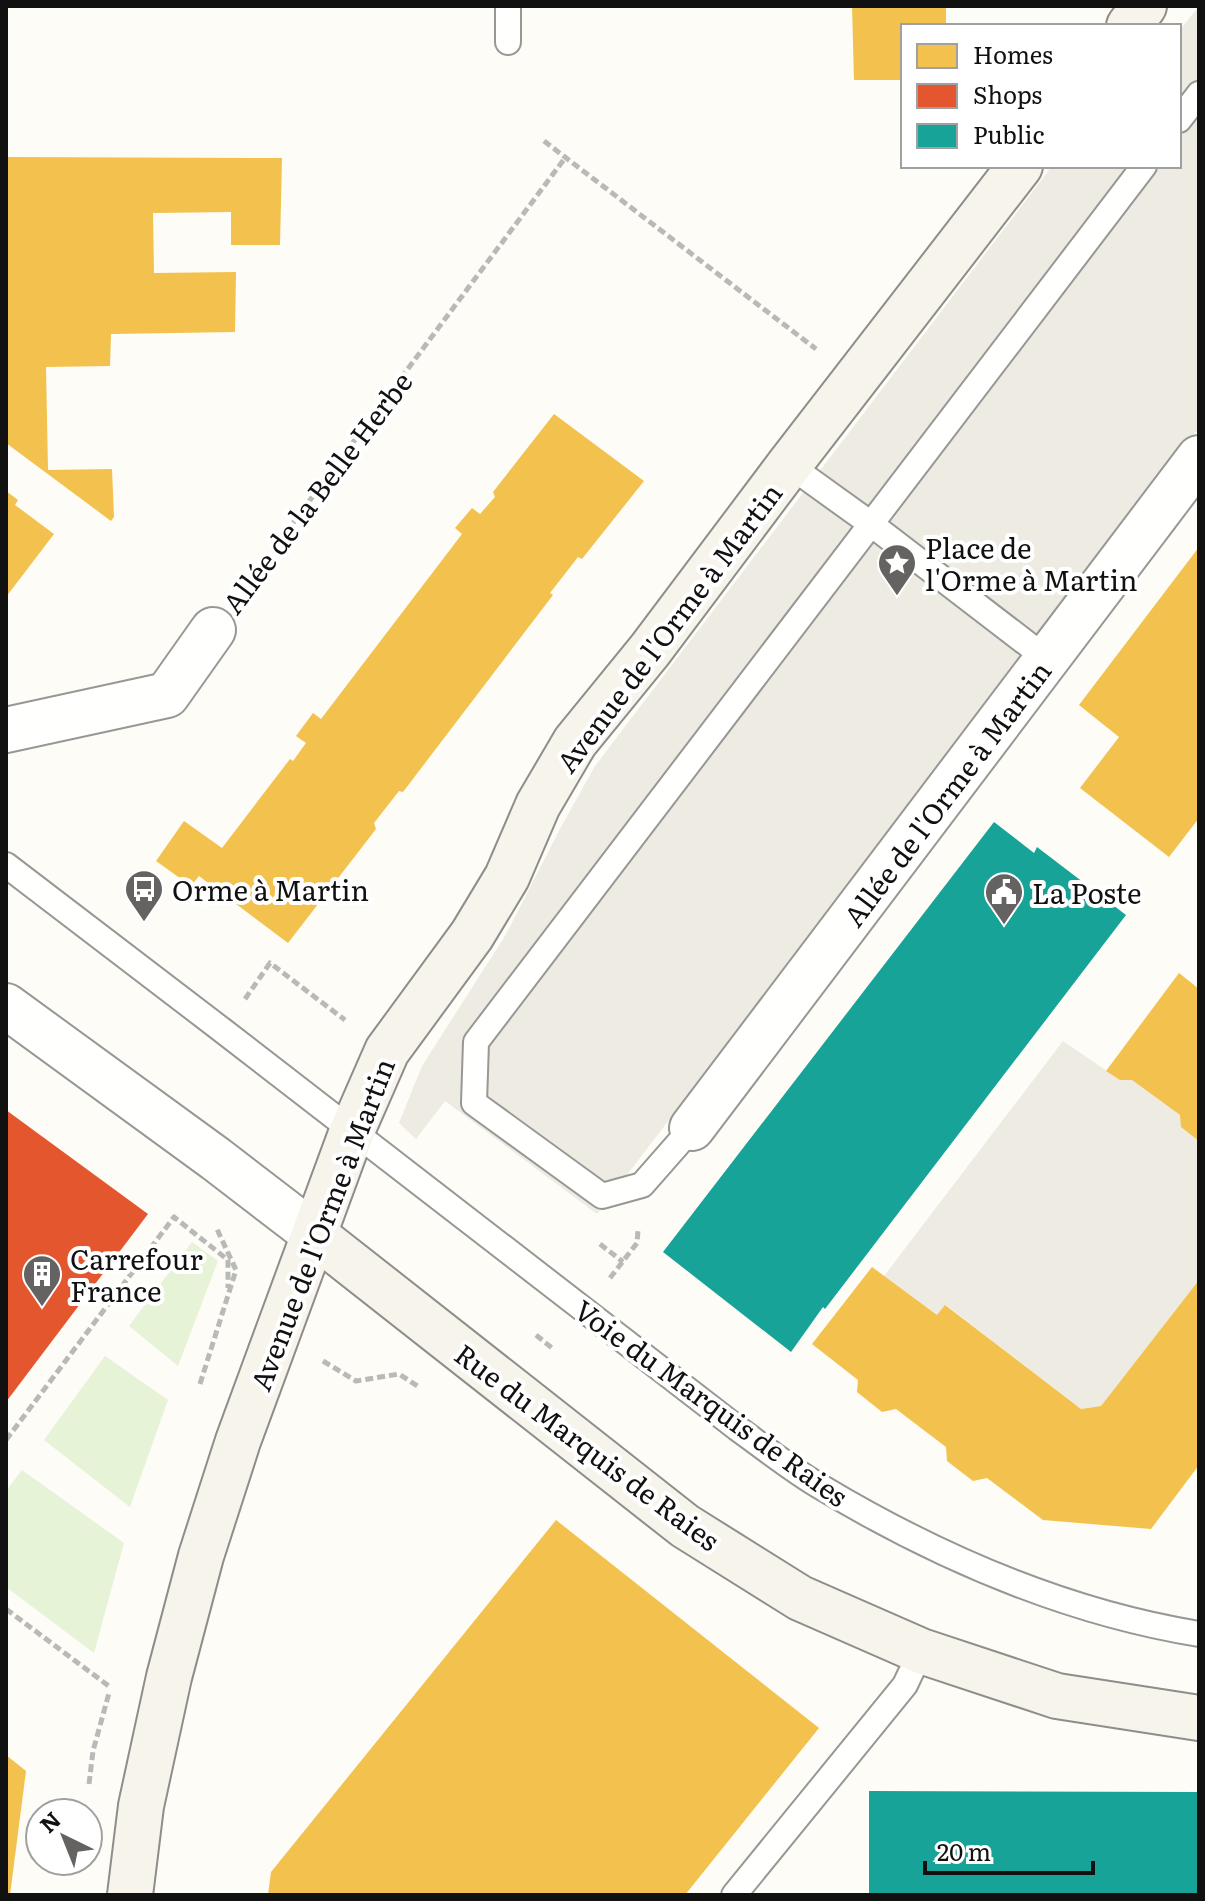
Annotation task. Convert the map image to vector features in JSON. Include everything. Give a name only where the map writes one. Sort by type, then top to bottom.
[{"type":"main road","points":[[1130,24],[1144,6]]},
{"type":"main road","name":"Avenue de l'Orme à Martin","points":[[130,1895],[141,1806],[169,1677],[201,1556],[238,1441],[352,1131],[387,1051],[472,935],[507,877],[538,805],[575,742],[650,650],[1018,168]]},
{"type":"main road","name":"Rue du Marquis de Raies","points":[[315,1235],[685,1526],[800,1598],[921,1651],[1057,1696],[1199,1718]]},
{"type":"street","name":"Allée de l'Orme à Martin","points":[[692,1128],[1199,458]]},
{"type":"street","name":"Allée de la Belle Herbe","points":[[6,730],[167,695],[213,630]]},
{"type":"street","points":[[6,1006],[315,1235]]},
{"type":"lane","points":[[508,6],[508,42]]},
{"type":"lane","points":[[1181,117],[1199,94]]},
{"type":"lane","points":[[692,1128],[642,1185],[602,1196],[474,1103],[476,1042],[1142,168]]},
{"type":"lane","points":[[789,465],[1047,659]]},
{"type":"lane","name":"Voie du Marquis de Raies","points":[[6,865],[737,1428],[819,1486],[909,1537],[1005,1580],[1099,1612],[1199,1634]]},
{"type":"lane","points":[[734,1895],[905,1685],[921,1651]]},
{"type":"path","points":[[544,141],[855,379]]},
{"type":"path","name":"Allée de la Belle Herbe","points":[[213,630],[565,158]]},
{"type":"path","points":[[195,1398],[236,1270],[208,1210],[216,1159]]},
{"type":"path","points":[[600,1244],[623,1262]]},
{"type":"path","points":[[536,1335],[552,1348]]},
{"type":"path","points":[[6,1609],[110,1687]]},
{"type":"path","points":[[88,1797],[93,1751],[114,1673]]},
{"type":"green space","points":[[192,1242],[218,1261],[178,1366],[129,1326]]},
{"type":"green space","points":[[105,1356],[168,1400],[130,1507],[44,1440]]},
{"type":"green space","points":[[22,1470],[124,1543],[94,1653],[6,1587],[6,1491]]},
{"type":"shaded area","name":"Place de l'Orme à Martin","points":[[1199,6],[1199,428],[597,1214],[445,1101],[416,1139],[399,1123],[422,1066],[505,936],[595,766],[1050,168],[1181,168],[1181,28]]},
{"type":"shaded area","points":[[1063,1041],[1120,1080],[1132,1080],[1180,1115],[1199,1141],[1199,1280],[1101,1406],[1081,1409],[946,1305],[937,1315],[884,1276]]},
{"type":"building: Homes","points":[[852,6],[946,6],[946,24],[901,24],[901,80],[854,80]]},
{"type":"building: Homes","points":[[6,157],[282,158],[280,245],[231,245],[231,212],[153,213],[154,273],[236,272],[235,332],[111,334],[110,366],[46,367],[48,470],[112,469],[114,517],[111,521],[6,443]]},
{"type":"building: Homes","points":[[554,414],[644,481],[582,559],[578,557],[550,593],[553,595],[403,792],[399,791],[374,823],[376,829],[288,943],[199,876],[191,886],[156,861],[184,821],[222,848],[290,759],[293,761],[306,743],[296,736],[313,713],[321,719],[462,534],[455,528],[472,508],[480,514],[495,497],[493,492]]},
{"type":"building: Homes","points":[[6,491],[18,500],[15,505],[54,534],[6,597]]},
{"type":"building: Homes","points":[[1199,547],[1199,818],[1169,857],[1080,788],[1119,737],[1079,705]]},
{"type":"building: Homes","points":[[1179,973],[1199,989],[1199,1141],[1181,1127],[1180,1115],[1132,1080],[1120,1080],[1106,1071]]},
{"type":"building: Homes","points":[[872,1267],[937,1315],[945,1305],[1081,1409],[1101,1406],[1199,1280],[1199,1465],[1151,1529],[1043,1520],[987,1478],[973,1481],[947,1461],[946,1447],[896,1409],[882,1412],[857,1392],[858,1380],[812,1344]]},
{"type":"building: Homes","points":[[556,1520],[819,1728],[685,1895],[268,1895],[271,1872]]},
{"type":"building: Homes","points":[[6,1755],[26,1771],[10,1895],[6,1895]]},
{"type":"building: Shops","name":"Carrefour France","points":[[6,1110],[148,1214],[6,1402]]},
{"type":"building: Public","points":[[994,822],[1034,853],[1037,847],[1126,915],[791,1352],[663,1252]]},
{"type":"building: Public","points":[[869,1791],[1199,1792],[1199,1895],[869,1895]]},
{"type":"place","name":"Place de l'Orme à Martin","points":[[897,597]]},
{"type":"place","name":"Orme à Martin","points":[[144,923]]},
{"type":"place","name":"La Poste","points":[[1004,926]]},
{"type":"place","name":"Carrefour France","points":[[42,1308]]}]
